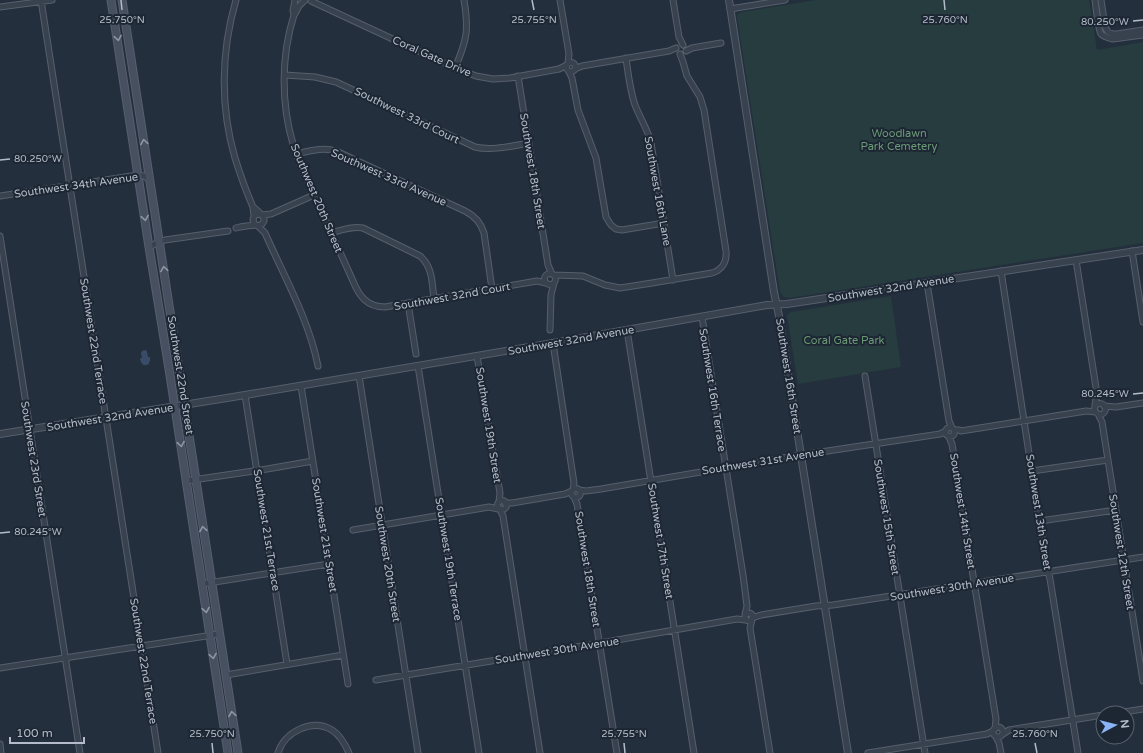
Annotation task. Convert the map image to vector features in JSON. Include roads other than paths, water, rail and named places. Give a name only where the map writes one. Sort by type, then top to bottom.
[{"type":"main road","name":"Southwest 22nd Street","points":[[112,0],[156,294],[175,406],[228,753]]},
{"type":"main road","name":"Southwest 22nd Street","points":[[122,0],[238,753]]},
{"type":"main road","points":[[156,294],[168,296]]},
{"type":"main road","points":[[216,676],[226,675]]},
{"type":"street","points":[[0,7],[41,0],[52,0]]},
{"type":"street","name":"Southwest 22nd Terrace","points":[[41,0],[158,753]]},
{"type":"street","points":[[236,0],[230,22],[225,54],[226,105],[229,133],[235,158],[253,207],[253,222],[264,232],[306,325],[318,366]]},
{"type":"street","name":"Southwest 20th Street","points":[[295,0],[293,11],[294,14],[287,47],[285,75],[286,107],[291,136],[296,154],[357,290],[362,298],[368,303]]},
{"type":"street","name":"Southwest 20th Street","points":[[294,14],[305,0]]},
{"type":"street","points":[[455,68],[464,46],[467,32],[464,0]]},
{"type":"street","points":[[560,0],[578,110],[596,158],[604,212],[607,220],[616,229],[625,230],[664,223]]},
{"type":"street","points":[[551,295],[547,283],[544,280],[545,276],[549,273],[553,275],[583,276],[605,285],[620,288],[712,273],[718,271],[722,267],[726,258],[704,110],[700,97],[687,76],[683,62],[673,0]]},
{"type":"street","name":"Southwest 16th Street","points":[[729,0],[848,753]]},
{"type":"street","points":[[730,9],[785,0]]},
{"type":"street","points":[[1094,0],[1101,34],[1117,34],[1143,30]]},
{"type":"street","points":[[1101,0],[1106,34],[1113,39],[1143,35]]},
{"type":"street","name":"Coral Gate Drive","points":[[311,1],[455,68],[489,79],[518,76],[721,43]]},
{"type":"street","name":"Southwest 16th Lane","points":[[626,58],[634,101],[646,126],[651,143],[673,280]]},
{"type":"street","name":"Southwest 33rd Court","points":[[285,75],[315,77],[336,82],[475,147],[489,148],[529,143]]},
{"type":"street","name":"Southwest 18th Street","points":[[518,76],[548,265],[553,275]]},
{"type":"street","name":"Southwest 33rd Avenue","points":[[296,154],[321,149],[336,151],[473,216],[484,233],[492,289]]},
{"type":"street","name":"Southwest 34th Avenue","points":[[0,196],[138,175],[144,176],[150,181]]},
{"type":"street","points":[[244,226],[253,218],[271,214],[314,195]]},
{"type":"street","points":[[253,207],[264,218],[264,232]]},
{"type":"street","points":[[236,228],[261,225],[271,214]]},
{"type":"street","points":[[331,233],[348,228],[363,228],[420,256],[426,262],[430,270],[434,299]]},
{"type":"street","points":[[149,247],[160,242],[228,231]]},
{"type":"street","name":"Southwest 23rd Street","points":[[0,236],[80,753]]},
{"type":"street","name":"Southwest 32nd Avenue","points":[[0,434],[301,386],[767,305],[787,304],[1143,250]]},
{"type":"street","points":[[1132,251],[1143,322]]},
{"type":"street","points":[[1076,260],[1097,394],[1094,408],[1097,413]]},
{"type":"street","name":"Southwest 18th Street","points":[[545,276],[548,265]]},
{"type":"street","name":"Southwest 13th Street","points":[[1001,271],[1078,753]]},
{"type":"street","points":[[550,330],[551,295],[555,278],[553,275]]},
{"type":"street","name":"Southwest 32nd Court","points":[[537,281],[545,276]]},
{"type":"street","points":[[547,283],[551,284],[565,276]]},
{"type":"street","name":"Southwest 32nd Court","points":[[368,303],[381,307],[408,304],[537,281],[547,283]]},
{"type":"street","points":[[927,282],[950,432],[1086,411],[1101,414],[1116,407]]},
{"type":"street","points":[[408,304],[416,354]]},
{"type":"street","name":"Southwest 16th Terrace","points":[[702,317],[770,753]]},
{"type":"street","name":"Southwest 17th Street","points":[[627,330],[694,753]]},
{"type":"street","points":[[353,530],[576,493],[552,343]]},
{"type":"street","name":"Southwest 19th Street","points":[[478,356],[502,505]]},
{"type":"street","name":"Southwest 19th Terrace","points":[[418,366],[479,753]]},
{"type":"street","name":"Southwest 20th Street","points":[[358,376],[418,753]]},
{"type":"street","name":"Southwest 15th Street","points":[[865,376],[925,753]]},
{"type":"street","name":"Southwest 21st Street","points":[[301,386],[348,684]]},
{"type":"street","points":[[1097,394],[1100,397],[1105,413]]},
{"type":"street","name":"Southwest 21st Terrace","points":[[245,395],[287,664]]},
{"type":"street","points":[[1086,411],[1098,403],[1116,407],[1143,403]]},
{"type":"street","name":"Southwest 12th Street","points":[[1097,413],[1102,422],[1143,681]]},
{"type":"street","name":"Southwest 12th Street","points":[[1102,422],[1105,413]]},
{"type":"street","name":"Southwest 31st Avenue","points":[[576,493],[801,455],[950,432]]},
{"type":"street","name":"Southwest 14th Street","points":[[950,432],[950,441],[952,443],[1001,753]]},
{"type":"street","points":[[1032,471],[1108,460]]},
{"type":"street","points":[[186,481],[313,461]]},
{"type":"street","name":"Southwest 18th Street","points":[[576,493],[617,753]]},
{"type":"street","points":[[502,505],[540,753]]},
{"type":"street","points":[[1040,521],[1116,510]]},
{"type":"street","name":"Southwest 30th Avenue","points":[[376,680],[761,615],[1143,557]]},
{"type":"street","points":[[202,584],[329,564]]},
{"type":"street","points":[[0,668],[220,634]]},
{"type":"street","points":[[226,675],[343,655]]},
{"type":"street","points":[[868,753],[1095,716]]},
{"type":"street","points":[[278,753],[283,742],[290,734],[307,727],[322,727],[332,730],[344,742],[349,753]]},
{"type":"street","points":[[0,744],[1,753]]},
{"type":"water","points":[[146,350],[148,357],[150,357],[150,361],[149,364],[143,365],[140,358],[142,358],[141,353],[142,351]]},
{"type":"park label","name":"Woodlawn Park Cemetery","points":[[899,139]]},
{"type":"park label","name":"Coral Gate Park","points":[[844,340]]}]
